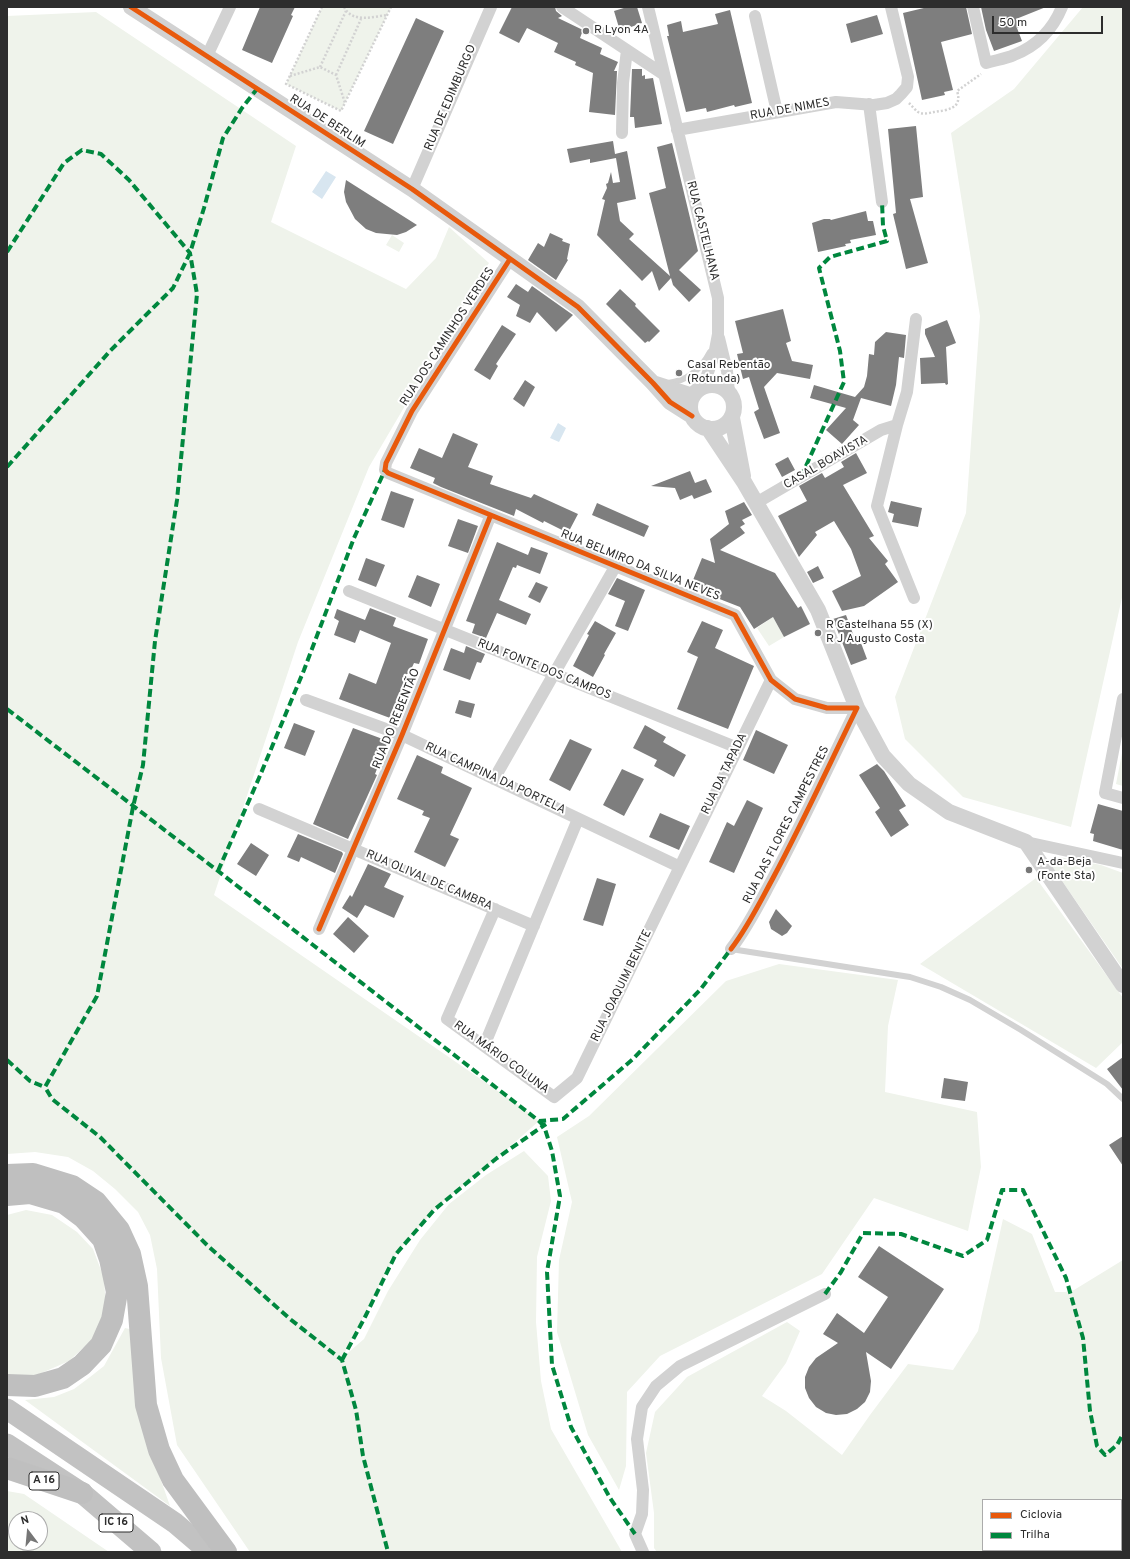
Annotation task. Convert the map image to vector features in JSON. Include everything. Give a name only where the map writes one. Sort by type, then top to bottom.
[{"type":"highway","points":[[7,1175],[33,1174],[72,1186],[96,1202],[119,1230],[130,1254],[137,1286],[146,1405],[159,1450],[173,1480],[226,1552]]},
{"type":"highway","points":[[7,1195],[30,1193],[64,1203],[84,1218],[103,1239],[110,1259],[117,1292],[112,1320],[101,1345],[82,1365],[63,1378],[35,1386],[7,1386]]},
{"type":"highway","points":[[7,1409],[175,1523],[209,1552]]},
{"type":"highway","points":[[7,1444],[82,1493]]},
{"type":"highway","name":"A 16","points":[[7,1468],[82,1493]]},
{"type":"highway","name":"IC 16","points":[[82,1493],[151,1552]]},
{"type":"street","name":"RUA DE BERLIM","points":[[131,7],[412,189],[578,307],[670,402],[692,416]]},
{"type":"street","points":[[207,56],[230,7]]},
{"type":"street","name":"RUA DE EDIMBURGO","points":[[412,189],[491,7]]},
{"type":"street","points":[[562,7],[663,74]]},
{"type":"street","name":"RUA CASTELHANA","points":[[648,7],[718,298],[718,334],[714,355],[698,391]]},
{"type":"street","points":[[891,7],[908,78],[907,87],[901,94]]},
{"type":"street","points":[[973,7],[986,63],[1015,55],[1042,38],[1056,21],[1062,7]]},
{"type":"street","points":[[755,16],[777,112]]},
{"type":"street","points":[[622,133],[623,84],[628,50]]},
{"type":"street","name":"RUA DE NIMES","points":[[677,130],[836,102],[869,104],[887,103],[896,99],[901,94]]},
{"type":"street","points":[[869,104],[882,202]]},
{"type":"street","name":"RUA DOS CAMINHOS VERDES","points":[[385,470],[386,463],[412,411],[510,259]]},
{"type":"street","points":[[914,598],[877,506],[897,425],[907,392],[916,320]]},
{"type":"street","name":"RUA CASTELHANA","points":[[718,334],[727,371],[729,392]]},
{"type":"street","points":[[653,383],[698,391],[710,385],[717,385],[729,392],[734,404],[732,418],[744,482]]},
{"type":"street","points":[[698,391],[690,409],[692,416],[701,426],[715,429],[722,427],[732,418]]},
{"type":"street","name":"CASAL BOAVISTA","points":[[756,503],[881,430],[897,425]]},
{"type":"street","points":[[708,428],[744,482],[818,610],[857,708],[883,756],[909,784],[950,812],[1026,842],[1123,863]]},
{"type":"street","name":"RUA BELMIRO DA SILVA NEVES","points":[[385,470],[390,475],[735,615],[771,680],[795,699],[827,708],[857,708]]},
{"type":"street","name":"RUA DO REBENTÃO","points":[[319,929],[402,735],[490,516]]},
{"type":"street","points":[[494,779],[615,567]]},
{"type":"street","name":"RUA FONTE DOS CAMPOS","points":[[349,592],[738,748]]},
{"type":"street","name":"RUA DA TAPADA","points":[[680,867],[771,680]]},
{"type":"street","points":[[1123,699],[1105,793],[1123,798]]},
{"type":"street","name":"RUA CAMPINA DA PORTELA","points":[[306,700],[402,735],[680,867]]},
{"type":"street","name":"RUA DAS FLORES CAMPESTRES","points":[[731,949],[743,932],[781,864],[857,708]]},
{"type":"street","name":"RUA OLIVAL DE CAMBRA","points":[[258,808],[534,926]]},
{"type":"street","points":[[484,1046],[578,819]]},
{"type":"street","points":[[1026,842],[1123,985]]},
{"type":"street","name":"RUA JOAQUIM BENITE","points":[[554,1097],[577,1078],[680,867]]},
{"type":"street","name":"RUA MÁRIO COLUNA","points":[[495,909],[447,1019],[554,1097]]},
{"type":"street","points":[[643,1552],[635,1534],[642,1514],[643,1490],[637,1438],[642,1407],[656,1386],[680,1366],[825,1294]]},
{"type":"lane","points":[[653,383],[665,384],[675,382],[693,374],[707,358],[718,334]]},
{"type":"lane","points":[[731,949],[910,977],[941,987],[970,1000],[1021,1030],[1107,1084],[1123,1099]]},
{"type":"path","points":[[322,7],[286,84],[342,111],[391,7]]},
{"type":"path","points":[[344,7],[346,11],[361,19],[387,14]]},
{"type":"path","points":[[320,68],[346,11]]},
{"type":"path","points":[[345,104],[336,74],[361,19]]},
{"type":"path","points":[[901,94],[919,112],[923,114],[950,109],[956,105],[958,101],[957,91],[981,73],[986,63]]},
{"type":"path","points":[[289,76],[320,68],[336,74]]},
{"type":"shaded area","points":[[322,7],[391,7],[341,111],[286,84]]},
{"type":"shaded area","points":[[1083,7],[1123,7],[1123,593],[1071,827],[963,797],[905,739],[895,697],[966,513],[980,316],[951,133],[1014,89]]},
{"type":"shaded area","points":[[96,12],[296,146],[271,222],[406,289],[436,258],[449,227],[489,263],[369,467],[298,642],[214,895],[524,1109],[539,1121],[434,1210],[396,1254],[342,1358],[364,1339],[388,1291],[420,1240],[449,1204],[486,1175],[524,1151],[548,1176],[551,1201],[537,1257],[536,1322],[541,1381],[551,1429],[622,1552],[250,1552],[177,1445],[161,1358],[157,1269],[150,1235],[138,1212],[115,1189],[93,1171],[68,1157],[35,1152],[7,1154],[7,16]]},
{"type":"shaded area","points":[[326,171],[336,177],[322,199],[312,192]]},
{"type":"shaded area","points":[[392,235],[404,243],[399,252],[386,245]]},
{"type":"shaded area","points":[[558,423],[566,428],[559,442],[550,438]]},
{"type":"shaded area","points":[[773,617],[784,637],[769,646],[757,628]]},
{"type":"shaded area","points":[[1123,748],[1123,786],[1116,784]]},
{"type":"shaded area","points":[[1059,857],[1101,865],[1123,873],[1123,969],[1051,865]]},
{"type":"shaded area","points":[[1036,878],[1123,998],[1123,1042],[1096,1068],[920,964]]},
{"type":"shaded area","points":[[779,964],[898,980],[888,1026],[885,1092],[977,1112],[981,1167],[968,1231],[874,1198],[822,1274],[660,1356],[627,1392],[626,1466],[619,1490],[588,1435],[557,1332],[559,1260],[572,1202],[557,1137],[589,1116],[726,981]]},
{"type":"shaded area","points":[[26,1210],[52,1215],[77,1232],[93,1249],[104,1278],[106,1310],[96,1336],[69,1361],[37,1375],[7,1377],[7,1215]]},
{"type":"shaded area","points":[[1003,1219],[1032,1234],[1055,1292],[1074,1290],[1123,1260],[1123,1552],[657,1552],[654,1548],[654,1513],[646,1453],[655,1412],[687,1377],[787,1322],[800,1331],[786,1363],[762,1396],[786,1411],[842,1455],[908,1364],[953,1370],[978,1331]]},
{"type":"shaded area","points":[[125,1328],[134,1330],[144,1432],[170,1506],[25,1400],[54,1397],[74,1389],[104,1366]]},
{"type":"shaded area","points":[[7,1491],[24,1494],[109,1552],[7,1552]]},
{"type":"building","points":[[260,7],[295,7],[291,15],[293,16],[272,63],[242,50]]},
{"type":"building","points":[[512,7],[555,7],[556,11],[562,16],[558,18],[583,30],[580,38],[602,48],[600,54],[618,62],[614,71],[617,71],[615,115],[589,112],[593,73],[575,65],[576,62],[554,52],[558,43],[527,28],[519,43],[499,33]]},
{"type":"building","points":[[627,7],[637,7],[642,23],[620,31],[614,11]]},
{"type":"building","points":[[928,7],[966,7],[972,34],[941,42],[953,90],[944,92],[945,95],[922,100],[903,13]]},
{"type":"building","points":[[981,7],[1046,7],[1016,19],[1019,27],[1017,28],[1022,41],[994,51],[986,30]]},
{"type":"building","points":[[730,10],[752,103],[735,107],[734,105],[707,112],[706,108],[686,112],[667,36],[669,36],[667,25],[681,21],[683,32],[718,24],[715,14]]},
{"type":"building","points":[[877,15],[883,34],[851,43],[846,24]]},
{"type":"building","points":[[416,18],[444,31],[393,144],[364,131]]},
{"type":"building","points":[[632,69],[642,69],[642,76],[645,75],[645,79],[653,78],[662,124],[635,128],[634,117],[630,117]]},
{"type":"building","points":[[916,126],[923,197],[910,199],[928,263],[906,269],[893,214],[896,213],[888,129]]},
{"type":"building","points":[[613,141],[615,154],[627,151],[636,199],[617,203],[620,221],[634,234],[629,239],[670,276],[649,193],[666,188],[657,147],[672,143],[698,251],[679,270],[701,290],[689,302],[673,285],[671,278],[659,291],[652,271],[642,281],[597,235],[605,200],[602,199],[607,188],[606,184],[608,183],[611,172],[613,183],[620,182],[616,158],[590,163],[590,159],[570,163],[567,149]]},
{"type":"building","points":[[346,180],[417,225],[406,232],[397,235],[376,233],[366,229],[355,219],[346,202],[344,192]]},
{"type":"building","points":[[866,211],[868,221],[873,221],[876,235],[850,240],[851,243],[845,244],[846,246],[818,252],[812,223],[824,219],[831,220]]},
{"type":"building","points":[[550,233],[563,239],[562,241],[570,244],[568,260],[556,280],[528,260],[538,243],[544,247]]},
{"type":"building","points":[[516,284],[528,292],[532,286],[573,315],[556,332],[537,312],[530,323],[516,316],[520,305],[507,297]]},
{"type":"building","points":[[620,289],[636,304],[635,306],[660,331],[649,342],[648,341],[645,343],[606,304]]},
{"type":"building","points":[[783,309],[791,341],[786,343],[792,361],[813,365],[810,379],[777,373],[764,387],[780,433],[764,439],[754,412],[759,409],[749,377],[743,379],[741,371],[737,354],[743,353],[735,321]]},
{"type":"building","points":[[947,320],[956,343],[946,347],[948,384],[921,384],[920,358],[935,357],[925,334],[925,329]]},
{"type":"building","points":[[502,325],[516,334],[496,364],[498,366],[490,380],[474,370]]},
{"type":"building","points":[[886,332],[906,335],[904,358],[899,357],[896,385],[891,406],[861,398],[853,420],[859,425],[842,444],[826,430],[846,408],[810,398],[814,385],[855,397],[864,387],[867,376],[869,354],[874,355],[875,342]]},
{"type":"building","points":[[525,380],[535,387],[524,407],[513,399]]},
{"type":"building","points":[[453,433],[478,444],[468,467],[493,476],[490,484],[531,498],[534,494],[578,514],[568,533],[544,521],[543,523],[516,509],[514,516],[441,487],[433,483],[435,478],[410,468],[419,448],[442,458]]},
{"type":"building","points":[[856,453],[867,473],[843,485],[874,536],[869,538],[888,561],[885,564],[898,582],[864,606],[842,611],[832,591],[861,576],[851,549],[834,521],[815,532],[817,535],[799,557],[778,516],[807,501],[799,486],[822,473],[825,478],[844,467],[841,462]]},
{"type":"building","points":[[788,457],[795,470],[782,477],[775,464]]},
{"type":"building","points":[[690,471],[695,483],[706,479],[712,492],[694,499],[692,495],[680,500],[675,488],[651,486]]},
{"type":"building","points":[[391,491],[414,499],[404,528],[381,520]]},
{"type":"building","points":[[891,501],[922,508],[918,527],[892,522],[894,514],[888,512]]},
{"type":"building","points":[[744,502],[752,515],[742,520],[745,524],[740,527],[745,533],[720,550],[775,573],[798,608],[801,606],[810,624],[784,637],[773,617],[754,629],[740,607],[717,598],[717,596],[691,585],[702,558],[715,563],[710,539],[729,524],[725,511]]},
{"type":"building","points":[[597,503],[649,526],[644,537],[592,515]]},
{"type":"building","points":[[458,519],[478,526],[468,553],[448,546]]},
{"type":"building","points":[[497,542],[528,555],[531,547],[548,553],[540,574],[517,565],[516,568],[513,567],[499,600],[531,614],[526,625],[497,613],[486,638],[472,633],[475,624],[466,621]]},
{"type":"building","points":[[366,558],[385,565],[376,587],[358,580]]},
{"type":"building","points":[[818,566],[824,578],[813,583],[807,572]]},
{"type":"building","points":[[417,575],[440,584],[431,607],[408,597]]},
{"type":"building","points":[[617,578],[645,590],[628,631],[615,626],[625,601],[608,594]]},
{"type":"building","points":[[536,582],[548,587],[540,603],[528,597]]},
{"type":"building","points":[[370,608],[396,618],[393,626],[428,639],[419,664],[414,663],[409,674],[407,674],[390,718],[339,699],[349,673],[376,684],[391,643],[360,630],[355,643],[334,635],[339,621],[334,618],[337,609],[365,620]]},
{"type":"building","points":[[846,615],[857,645],[861,643],[867,659],[851,665],[833,619]]},
{"type":"building","points":[[595,621],[616,633],[593,677],[573,666],[589,635],[587,634]]},
{"type":"building","points":[[702,621],[723,630],[715,648],[754,666],[728,729],[677,709],[698,657],[687,652]]},
{"type":"building","points":[[466,646],[485,654],[481,663],[477,662],[470,680],[443,670],[451,648],[464,653]]},
{"type":"building","points":[[459,700],[475,704],[471,718],[455,713]]},
{"type":"building","points":[[294,723],[315,731],[305,756],[284,748]]},
{"type":"building","points":[[645,725],[666,737],[663,742],[686,755],[674,777],[654,766],[657,760],[633,748]]},
{"type":"building","points":[[353,728],[388,741],[375,774],[377,775],[348,839],[313,824]]},
{"type":"building","points":[[756,730],[788,745],[774,774],[743,760]]},
{"type":"building","points":[[570,739],[592,749],[570,791],[549,780]]},
{"type":"building","points":[[417,755],[443,767],[441,773],[472,788],[450,835],[459,839],[445,867],[414,852],[430,818],[422,815],[424,811],[397,799]]},
{"type":"building","points":[[877,764],[884,771],[906,806],[899,810],[909,825],[891,837],[875,812],[880,808],[859,775]]},
{"type":"building","points":[[622,769],[644,779],[624,816],[603,805]]},
{"type":"building","points":[[747,800],[763,808],[734,873],[709,862],[727,822],[734,826]]},
{"type":"building","points":[[1098,804],[1123,811],[1123,850],[1093,841],[1094,834],[1090,833]]},
{"type":"building","points":[[660,813],[690,826],[679,850],[649,837]]},
{"type":"building","points":[[298,834],[342,852],[343,854],[335,873],[301,857],[299,862],[287,857]]},
{"type":"building","points":[[251,843],[269,855],[256,876],[237,864]]},
{"type":"building","points":[[368,864],[391,874],[384,887],[404,896],[394,918],[365,905],[357,918],[342,908],[350,895],[352,897]]},
{"type":"building","points":[[597,878],[616,884],[603,926],[583,920]]},
{"type":"building","points":[[776,909],[792,926],[787,933],[782,936],[771,929],[769,922]]},
{"type":"building","points":[[348,917],[369,936],[354,953],[333,934]]},
{"type":"building","points":[[1123,1057],[1123,1090],[1107,1069]]},
{"type":"building","points":[[944,1078],[968,1082],[965,1101],[941,1098]]},
{"type":"building","points":[[1123,1136],[1123,1166],[1109,1145]]},
{"type":"building","points":[[879,1246],[944,1289],[891,1369],[866,1352],[871,1381],[870,1392],[865,1402],[857,1409],[847,1414],[836,1415],[826,1413],[816,1407],[809,1398],[805,1388],[805,1377],[809,1367],[816,1358],[838,1343],[823,1334],[837,1313],[864,1333],[888,1297],[858,1277]]},
{"type":"marked path","points":[[7,467],[110,351],[173,288],[190,253],[223,138],[242,108],[257,89]]},
{"type":"marked path","points":[[7,252],[64,163],[82,150],[101,154],[129,180],[190,253],[197,294],[177,500],[155,641],[143,765],[133,807],[97,996],[45,1087],[52,1099],[100,1137],[208,1246],[290,1319],[342,1360],[356,1410],[363,1456],[388,1552]]},
{"type":"marked path","points":[[801,477],[844,382],[840,351],[819,268],[830,257],[887,241],[883,226],[882,202]]},
{"type":"marked path","points":[[218,871],[304,670],[354,538],[385,470]]},
{"type":"marked path","points":[[7,709],[539,1121],[563,1119],[633,1059],[700,990],[731,949]]},
{"type":"marked path","points":[[7,1060],[30,1081],[45,1087]]},
{"type":"marked path","points":[[539,1121],[544,1126],[552,1151],[560,1196],[547,1272],[552,1365],[571,1427],[610,1498],[635,1534]]},
{"type":"marked path","points":[[342,1360],[396,1254],[434,1210],[497,1158],[546,1124]]},
{"type":"marked path","points":[[825,1294],[841,1272],[863,1233],[901,1234],[963,1256],[987,1240],[1002,1190],[1023,1190],[1066,1278],[1083,1338],[1090,1411],[1097,1446],[1105,1455],[1117,1445],[1123,1434]]},
{"type":"cycle path","points":[[131,7],[412,189],[578,307],[670,402],[692,416]]},
{"type":"cycle path","points":[[510,259],[412,411],[386,463],[385,470],[388,473],[735,615],[771,680],[795,699],[827,708],[857,708],[784,857],[754,914],[731,949]]},
{"type":"cycle path","points":[[319,929],[402,735],[490,517]]},
{"type":"place","name":"R Lyon 4A","points":[[586,31]]},
{"type":"place","name":"Casal Rebentão (Rotunda)","points":[[679,373]]},
{"type":"place","name":"R Castelhana 55 (X) R J Augusto Costa","points":[[818,633]]},
{"type":"place","name":"A-da-Beja (Fonte Sta)","points":[[1029,870]]}]
